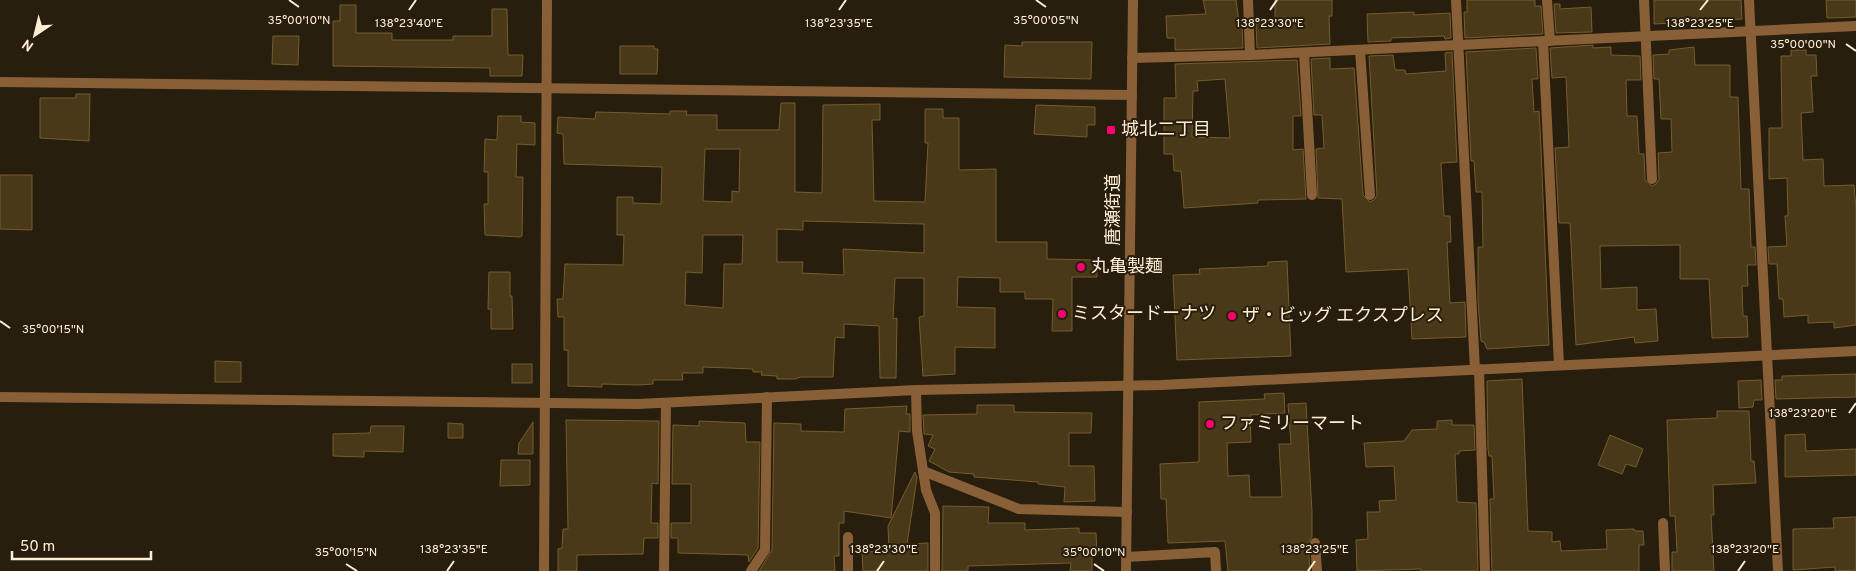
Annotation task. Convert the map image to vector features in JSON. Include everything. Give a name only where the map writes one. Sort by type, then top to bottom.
[{"type":"street","points":[[544,571],[547,0]]},
{"type":"street","name":"唐瀬街道","points":[[1126,571],[1133,0]]},
{"type":"street","points":[[1248,0],[1250,55]]},
{"type":"street","points":[[1456,0],[1457,45],[1477,369],[1486,571]]},
{"type":"street","points":[[1547,0],[1559,365]]},
{"type":"street","points":[[1644,0],[1652,178]]},
{"type":"street","points":[[1749,0],[1778,571]]},
{"type":"street","points":[[1132,58],[1304,53],[1856,26]]},
{"type":"street","points":[[1360,50],[1370,195]]},
{"type":"street","points":[[1304,53],[1312,195]]},
{"type":"street","points":[[0,82],[1132,95]]},
{"type":"street","points":[[0,397],[666,403],[916,390],[1129,385],[1856,351]]},
{"type":"street","points":[[916,390],[917,431],[923,471],[926,490],[935,513],[935,571]]},
{"type":"street","points":[[751,571],[765,550],[767,397]]},
{"type":"street","points":[[664,571],[666,403]]},
{"type":"street","points":[[923,471],[1019,509],[1127,512]]},
{"type":"street","points":[[1663,523],[1665,571]]},
{"type":"street","points":[[848,536],[848,571]]},
{"type":"street","points":[[1315,543],[1317,571]]},
{"type":"street","points":[[1126,557],[1215,552],[1216,571]]},
{"type":"building","points":[[1203,0],[1236,0],[1239,22],[1242,22],[1243,48],[1175,50],[1175,38],[1167,38],[1166,16],[1206,14]]},
{"type":"building","points":[[1275,0],[1332,0],[1332,16],[1329,16],[1330,44],[1257,48],[1256,23],[1275,23]]},
{"type":"building","points":[[1467,0],[1535,0],[1535,6],[1541,6],[1543,34],[1465,38],[1464,12],[1467,12]]},
{"type":"building","points":[[1654,0],[1741,0],[1742,19],[1654,24]]},
{"type":"building","points":[[1826,0],[1856,0],[1856,17],[1827,18]]},
{"type":"building","points":[[1554,4],[1560,4],[1560,9],[1591,7],[1592,32],[1556,33]]},
{"type":"building","points":[[340,5],[356,5],[356,33],[392,33],[392,40],[453,40],[453,36],[492,36],[492,9],[507,9],[508,55],[523,55],[522,76],[490,76],[490,68],[333,66],[333,21],[340,21]]},
{"type":"building","points":[[1414,12],[1414,15],[1450,13],[1451,38],[1445,39],[1444,36],[1391,38],[1391,41],[1368,42],[1367,14]]},
{"type":"building","points":[[273,36],[299,36],[298,65],[272,64]]},
{"type":"building","points":[[1022,42],[1092,42],[1091,79],[1004,77],[1005,45],[1022,46]]},
{"type":"building","points":[[1593,45],[1593,48],[1611,47],[1611,55],[1640,56],[1641,80],[1626,80],[1627,116],[1637,116],[1639,154],[1644,154],[1645,180],[1652,186],[1659,179],[1658,153],[1672,152],[1671,119],[1661,119],[1659,79],[1654,79],[1653,55],[1669,54],[1669,50],[1694,47],[1695,65],[1730,65],[1730,97],[1738,97],[1741,189],[1749,189],[1751,247],[1755,247],[1756,265],[1747,265],[1748,286],[1742,286],[1743,316],[1747,316],[1748,337],[1712,338],[1709,279],[1680,279],[1680,245],[1600,246],[1601,289],[1637,287],[1637,310],[1656,309],[1658,341],[1635,343],[1634,337],[1576,345],[1570,223],[1559,223],[1555,148],[1569,147],[1566,77],[1552,78],[1550,48]]},
{"type":"building","points":[[620,46],[654,46],[654,49],[658,49],[657,74],[620,74]]},
{"type":"building","points":[[1536,48],[1538,79],[1532,79],[1534,112],[1539,111],[1549,345],[1487,349],[1484,342],[1481,341],[1478,301],[1478,247],[1483,247],[1482,192],[1476,192],[1474,161],[1471,161],[1466,52]]},
{"type":"building","points":[[1791,50],[1806,50],[1806,55],[1816,55],[1817,76],[1811,76],[1813,112],[1801,113],[1803,160],[1823,159],[1824,186],[1854,185],[1856,209],[1856,325],[1834,328],[1834,322],[1808,323],[1808,315],[1784,317],[1783,299],[1779,299],[1777,264],[1769,264],[1768,247],[1787,246],[1785,216],[1788,216],[1787,178],[1769,179],[1769,128],[1782,128],[1781,56],[1791,56]]},
{"type":"building","points":[[1452,52],[1457,162],[1441,163],[1444,216],[1450,216],[1451,242],[1447,242],[1450,303],[1465,302],[1466,337],[1412,339],[1408,269],[1346,272],[1342,199],[1318,198],[1316,149],[1324,148],[1322,115],[1314,115],[1311,59],[1330,58],[1330,69],[1354,68],[1363,195],[1370,202],[1377,195],[1369,56],[1393,55],[1395,70],[1405,70],[1406,74],[1446,71],[1445,53]]},
{"type":"building","points":[[1297,60],[1301,116],[1293,116],[1293,150],[1303,149],[1306,199],[1258,200],[1258,203],[1184,208],[1181,171],[1174,171],[1173,154],[1164,154],[1164,98],[1176,98],[1175,64]],"holes":[[[1225,79],[1230,138],[1192,137],[1193,91],[1198,91],[1197,81]]]},
{"type":"building","points":[[76,94],[90,94],[89,141],[40,138],[40,98],[76,98]]},
{"type":"building","points":[[781,103],[795,103],[795,192],[822,193],[823,105],[880,104],[880,120],[872,120],[874,201],[925,202],[928,143],[925,143],[925,109],[943,109],[943,118],[959,118],[959,170],[996,169],[996,242],[1047,242],[1047,259],[1097,260],[1097,277],[1072,277],[1072,331],[1052,331],[1053,299],[1025,299],[1025,292],[1000,292],[1000,278],[958,277],[957,307],[995,308],[995,348],[955,347],[955,374],[923,376],[919,317],[924,316],[924,278],[895,278],[893,319],[897,318],[896,378],[880,378],[879,326],[844,324],[844,338],[835,337],[833,377],[777,379],[777,376],[761,375],[762,372],[753,372],[753,369],[703,367],[703,373],[682,373],[683,380],[653,380],[653,384],[638,385],[602,384],[602,387],[568,386],[568,350],[564,350],[564,317],[558,317],[557,299],[563,299],[565,264],[623,265],[624,235],[617,235],[617,197],[633,197],[633,203],[661,204],[662,167],[564,164],[563,134],[557,133],[558,117],[595,119],[596,112],[670,114],[670,111],[687,111],[686,115],[717,115],[717,130],[779,130]],"holes":[[[705,149],[740,149],[739,192],[732,191],[732,202],[703,201]],[[803,221],[924,224],[924,253],[843,249],[844,275],[802,273],[803,262],[777,262],[777,229],[803,230]],[[703,235],[743,235],[742,264],[724,264],[723,308],[685,305],[686,272],[702,273]]]},
{"type":"building","points":[[1036,105],[1095,107],[1095,125],[1087,125],[1087,137],[1034,134]]},
{"type":"building","points":[[498,116],[521,116],[521,122],[535,123],[535,145],[517,144],[516,177],[523,177],[522,236],[520,237],[485,235],[484,204],[488,204],[488,172],[484,172],[485,139],[497,140]]},
{"type":"building","points":[[0,175],[32,175],[32,230],[0,229]]},
{"type":"building","points":[[1287,261],[1291,356],[1177,360],[1173,275],[1200,274],[1199,269],[1268,266],[1268,262]]},
{"type":"building","points":[[489,272],[510,272],[513,329],[491,329],[491,309],[488,309]]},
{"type":"building","points":[[215,361],[241,362],[241,382],[215,382]]},
{"type":"building","points":[[512,364],[532,364],[532,383],[512,383]]},
{"type":"building","points":[[1856,374],[1856,397],[1776,399],[1775,380],[1782,380],[1782,376]]},
{"type":"building","points":[[1522,379],[1528,531],[1552,532],[1552,542],[1560,541],[1561,551],[1607,549],[1606,530],[1634,529],[1635,531],[1643,531],[1644,545],[1639,545],[1639,571],[1492,571],[1490,499],[1494,499],[1492,456],[1489,456],[1488,449],[1487,381]]},
{"type":"building","points":[[1761,380],[1762,400],[1754,400],[1753,407],[1739,408],[1738,381]]},
{"type":"building","points":[[1284,393],[1285,413],[1250,415],[1251,442],[1227,443],[1228,476],[1249,475],[1250,497],[1282,497],[1279,444],[1291,444],[1288,404],[1306,403],[1312,512],[1312,537],[1308,543],[1310,571],[1228,571],[1225,541],[1168,543],[1166,499],[1161,499],[1160,464],[1199,462],[1199,402],[1265,399],[1264,394]]},
{"type":"building","points":[[977,405],[1014,405],[1014,412],[1092,413],[1091,433],[1069,433],[1069,466],[1094,466],[1095,501],[1064,502],[1065,487],[1038,484],[1038,482],[974,477],[974,474],[949,472],[929,461],[935,449],[928,446],[933,435],[924,434],[923,415],[977,414]]},
{"type":"building","points":[[907,406],[906,414],[910,414],[910,432],[899,431],[891,518],[844,511],[844,523],[839,523],[839,556],[834,556],[835,571],[759,571],[772,550],[774,423],[801,424],[801,431],[844,432],[845,409]]},
{"type":"building","points":[[1717,411],[1749,411],[1751,461],[1754,461],[1756,483],[1713,485],[1714,515],[1711,515],[1714,571],[1672,571],[1672,552],[1677,552],[1677,550],[1675,516],[1670,516],[1667,420],[1717,418]]},
{"type":"building","points":[[566,420],[659,421],[658,484],[652,483],[651,523],[658,523],[658,538],[644,538],[643,554],[577,555],[577,571],[558,571],[558,549],[562,548],[563,529],[568,529]]},
{"type":"building","points":[[1452,420],[1452,425],[1474,425],[1475,450],[1459,451],[1459,454],[1455,454],[1457,502],[1476,503],[1478,571],[1421,571],[1421,569],[1357,571],[1356,540],[1368,539],[1367,512],[1380,512],[1379,501],[1396,500],[1394,466],[1366,467],[1364,443],[1404,441],[1412,430],[1437,429],[1437,421]]},
{"type":"building","points":[[699,421],[745,423],[746,442],[760,442],[758,548],[749,562],[748,555],[678,553],[678,538],[671,538],[671,523],[691,523],[691,484],[672,484],[673,425],[699,426]]},
{"type":"building","points":[[533,422],[533,454],[518,454],[519,443]]},
{"type":"building","points":[[448,423],[463,424],[463,438],[448,438]]},
{"type":"building","points":[[371,426],[404,426],[403,452],[364,451],[364,457],[333,456],[333,434],[370,433]]},
{"type":"building","points":[[1805,434],[1806,451],[1856,449],[1856,475],[1785,477],[1785,435]]},
{"type":"building","points":[[1610,435],[1643,449],[1636,467],[1626,464],[1622,474],[1598,465]]},
{"type":"building","points":[[501,460],[530,460],[530,485],[500,486]]},
{"type":"building","points":[[915,472],[917,478],[907,544],[928,543],[928,571],[863,571],[862,552],[889,551],[888,526]]},
{"type":"building","points":[[943,506],[989,507],[988,523],[1025,523],[1025,530],[1079,528],[1079,533],[1096,533],[1097,554],[1092,554],[1092,571],[1070,571],[1071,563],[968,566],[968,571],[942,571]]},
{"type":"building","points":[[1856,517],[1856,570],[1835,571],[1835,567],[1793,570],[1793,529],[1834,528],[1833,518]]},
{"type":"place","name":"城北二丁目","points":[[1111,130]]},
{"type":"place","name":"丸亀製麺","points":[[1081,267]]},
{"type":"place","name":"ミスタードーナツ","points":[[1062,314]]},
{"type":"place","name":"ザ・ビッグ エクスプレス","points":[[1232,316]]},
{"type":"place","name":"ファミリーマート","points":[[1210,424]]}]
